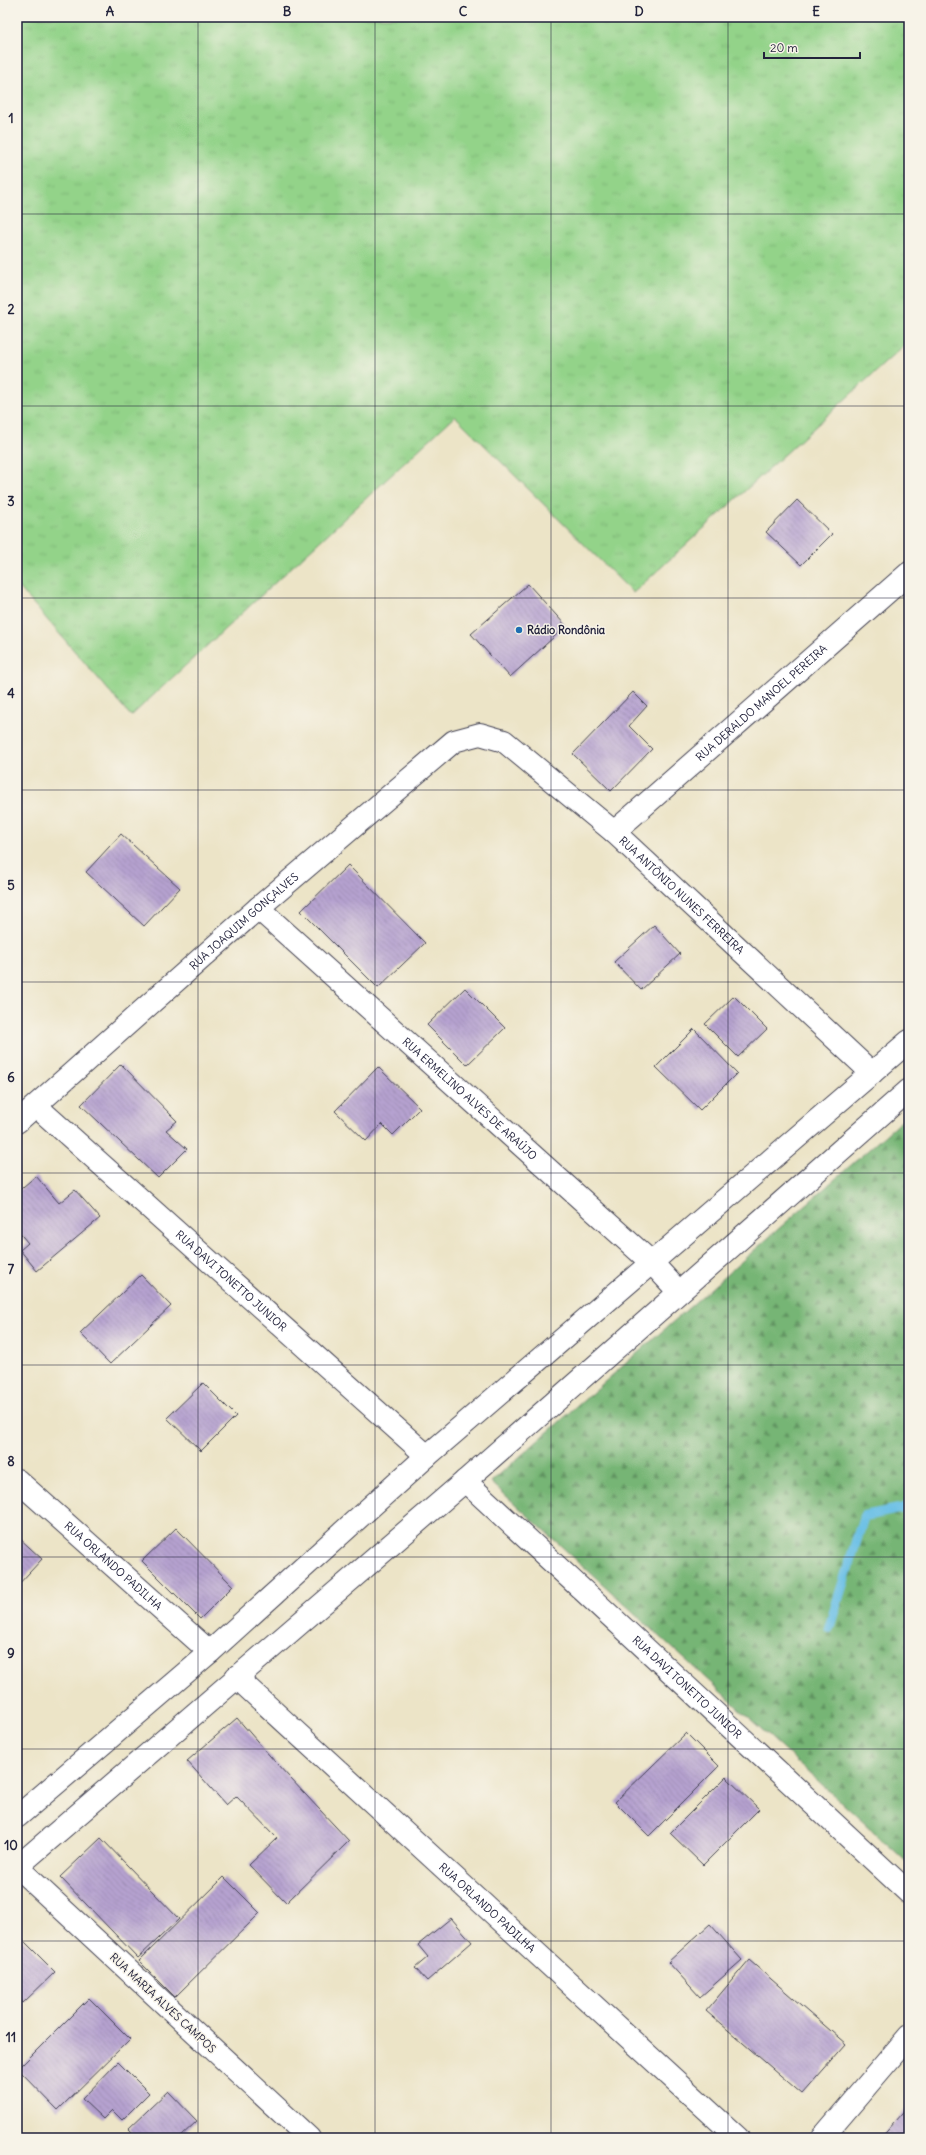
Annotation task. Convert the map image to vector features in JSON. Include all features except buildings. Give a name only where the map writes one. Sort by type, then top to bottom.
[{"type":"street","name":"RUA DERALDO MANOEL PEREIRA","points":[[614,832],[909,573]]},
{"type":"street","name":"RUA ANTÔNIO NUNES FERREIRA","points":[[480,734],[504,741],[614,832],[872,1073]]},
{"type":"street","name":"RUA JOAQUIM GONÇALVES","points":[[17,1122],[258,908],[454,741],[480,734]]},
{"type":"street","name":"RUA ERMELINO ALVES DE ARAÚJO","points":[[258,908],[652,1264],[679,1292]]},
{"type":"street","points":[[17,1817],[210,1652],[428,1456],[909,1041]]},
{"type":"street","points":[[17,1867],[465,1481],[909,1090]]},
{"type":"street","name":"RUA DAVI TONETTO JUNIOR","points":[[36,1106],[428,1456]]},
{"type":"street","name":"RUA ORLANDO PADILHA","points":[[17,1480],[210,1652]]},
{"type":"street","name":"RUA DAVI TONETTO JUNIOR","points":[[465,1481],[909,1893]]},
{"type":"street","name":"RUA ORLANDO PADILHA","points":[[236,1677],[738,2138]]},
{"type":"street","name":"RUA MARIA ALVES CAMPOS","points":[[17,1867],[309,2138]]},
{"type":"street","points":[[822,2138],[909,2036]]},
{"type":"green space","points":[[17,17],[909,17],[909,341],[633,593],[455,416],[131,716],[17,585]]},
{"type":"green space","points":[[909,1114],[909,1864],[491,1482]]},
{"type":"waterway","points":[[829,1628],[864,1516],[909,1507]]},
{"type":"place","name":"Rádio Rondônia","points":[[519,630]]}]
